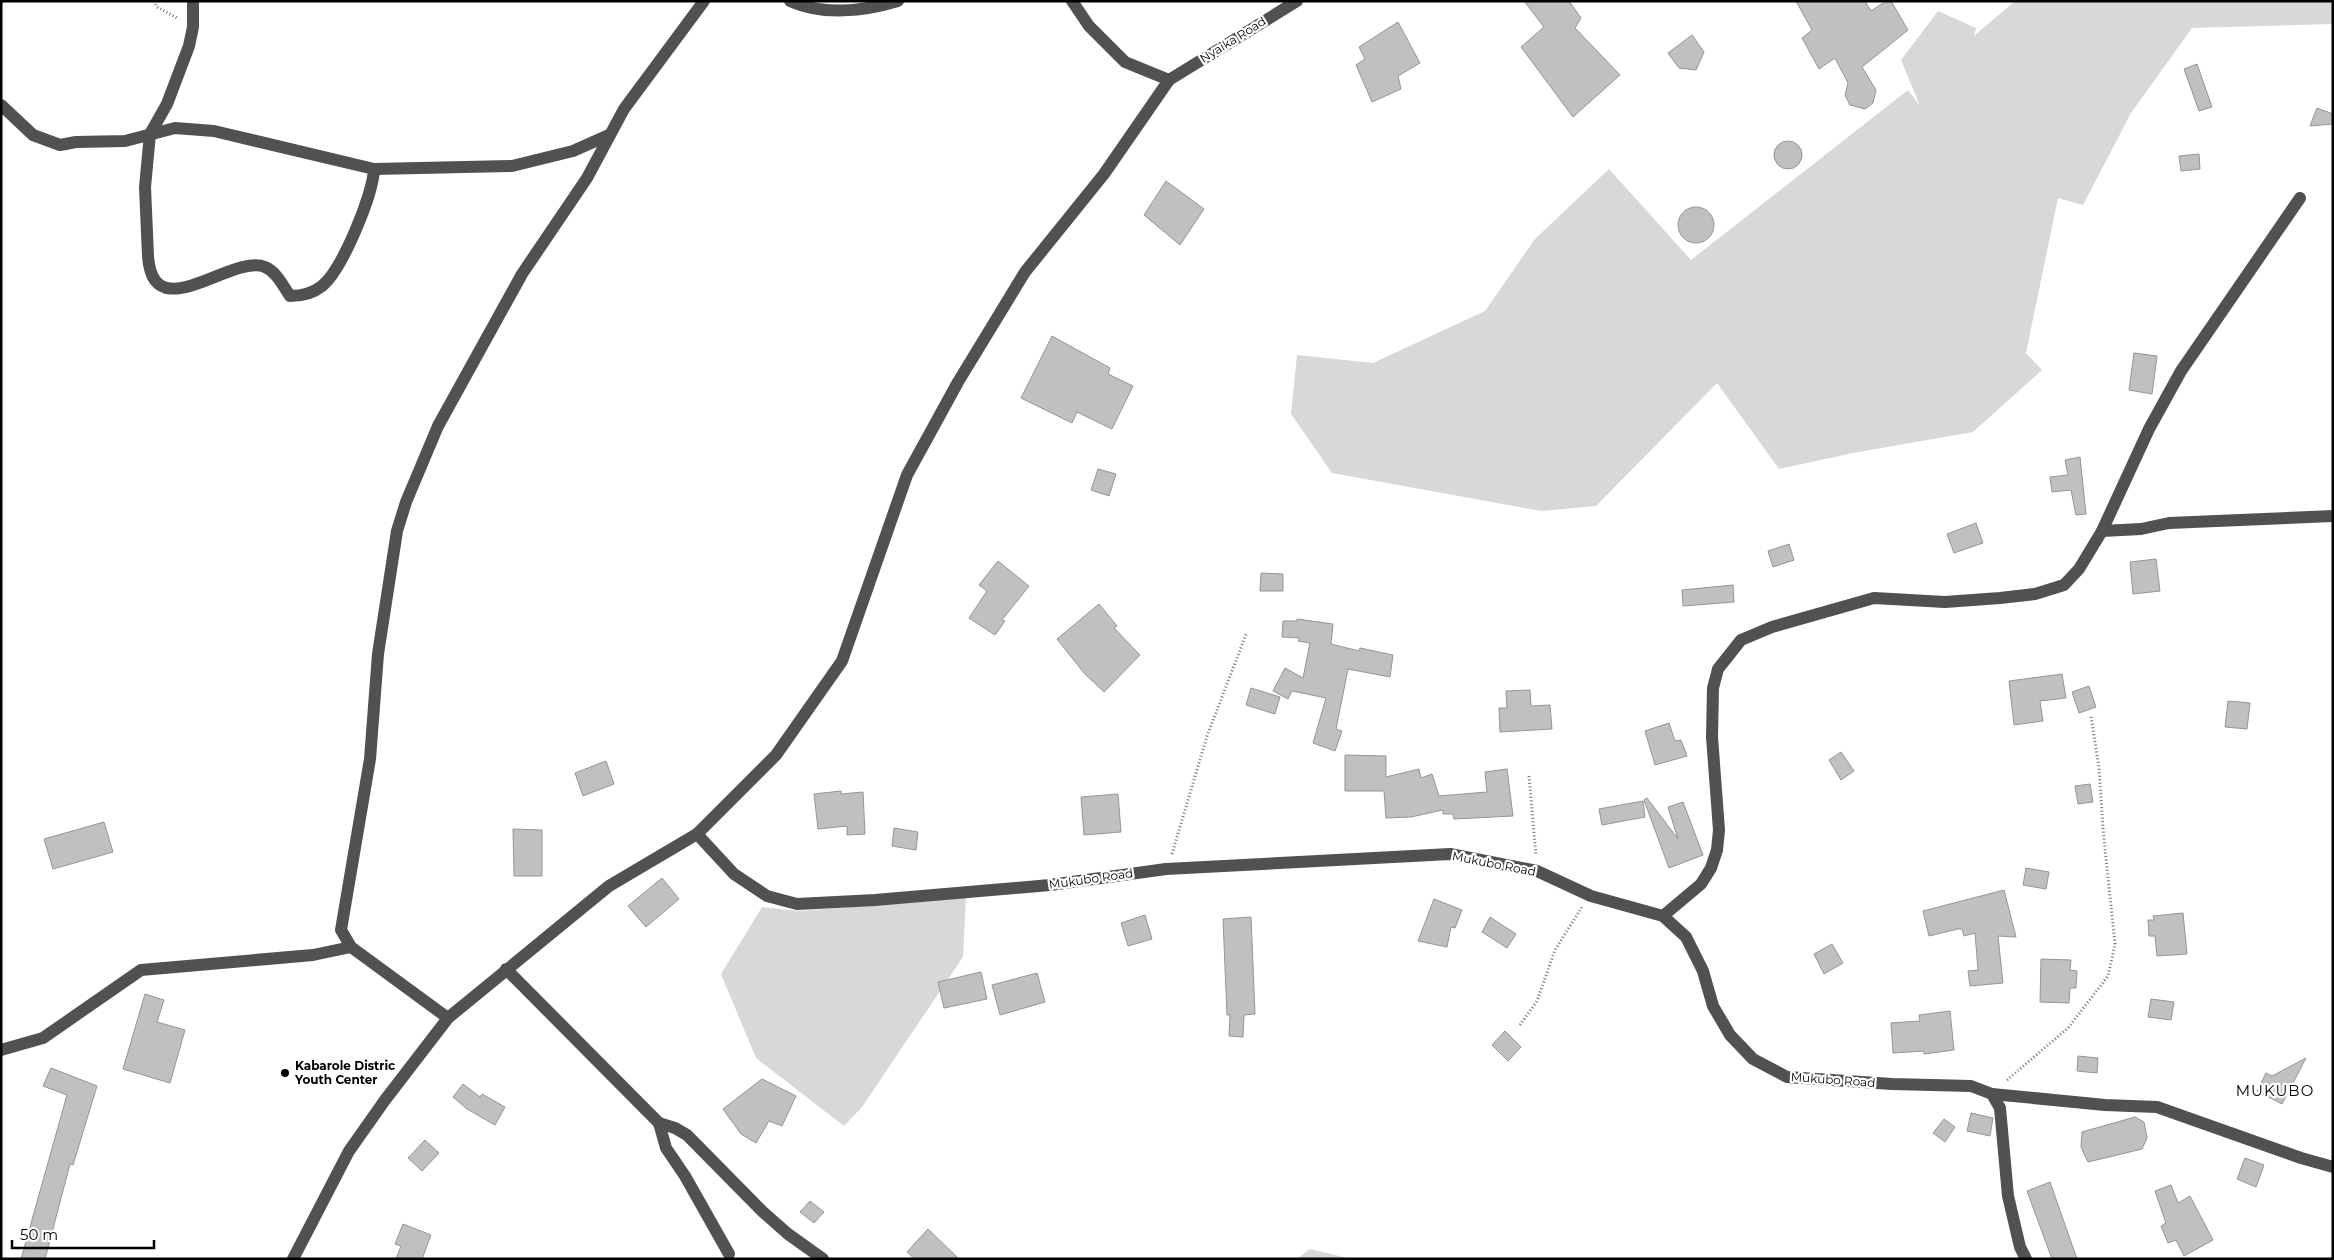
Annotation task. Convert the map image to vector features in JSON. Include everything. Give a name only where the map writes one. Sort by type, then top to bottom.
[{"type":"street","points":[[193,1],[193,28],[189,46],[167,104],[150,134],[145,187],[148,266],[155,281],[166,288],[183,288],[248,267],[264,267],[276,274],[290,296],[301,296],[310,293],[322,286],[335,272],[365,205],[373,182],[374,169]]},
{"type":"street","points":[[448,1018],[351,947],[341,930],[370,759],[378,654],[397,531],[406,502],[438,426],[517,282],[587,178],[624,109],[704,1]]},
{"type":"street","points":[[790,1],[821,8],[854,10],[876,8],[898,1]]},
{"type":"street","points":[[293,1259],[350,1151],[385,1100],[448,1018],[609,886],[696,834],[776,755],[842,661],[907,475],[958,382],[1025,272],[1104,174],[1169,80],[1126,62],[1089,26],[1072,1]]},
{"type":"street","name":"Nyaika Road","points":[[1169,80],[1297,1]]},
{"type":"street","points":[[1,105],[33,135],[60,145],[76,142],[125,141],[175,128],[214,131],[374,169],[512,166],[573,151],[609,135]]},
{"type":"street","points":[[1662,916],[1701,884],[1712,868],[1717,850],[1719,830],[1712,737],[1713,688],[1718,669],[1740,640],[1772,627],[1874,598],[1945,602],[2035,594],[2064,585],[2079,569],[2102,532],[2149,429],[2181,371],[2300,198]]},
{"type":"street","points":[[2102,532],[2141,529],[2169,523],[2333,516]]},
{"type":"street","name":"Mukubo Road","points":[[696,834],[734,874],[767,896],[798,904],[875,900],[1050,885],[1166,869],[1450,854],[1537,871],[1591,896],[1662,916],[1686,937],[1703,971],[1713,1006],[1730,1035],[1752,1059],[1786,1077],[1892,1084],[1971,1086],[1992,1094],[2105,1105],[2157,1107],[2301,1158],[2333,1167]]},
{"type":"street","points":[[1,1050],[43,1038],[141,970],[313,955],[351,947]]},
{"type":"street","points":[[506,969],[659,1123],[687,1135],[763,1212],[788,1234],[823,1259]]},
{"type":"street","points":[[1992,1094],[2000,1108],[2008,1196],[2020,1247],[2026,1259]]},
{"type":"street","points":[[659,1123],[666,1148],[729,1254]]},
{"type":"path","points":[[154,1],[157,6],[193,28]]},
{"type":"path","points":[[1166,869],[1207,736],[1226,691],[1247,632]]},
{"type":"path","points":[[1992,1094],[2068,1028],[2108,976],[2115,944],[2103,829],[2099,768],[2092,716]]},
{"type":"path","points":[[1529,776],[1537,871]]},
{"type":"path","points":[[1520,1025],[1537,1001],[1555,950],[1591,896]]},
{"type":"shaded area","points":[[2015,1],[2333,1],[2333,24],[2192,28],[2131,113],[2083,205],[2058,198],[2026,353],[2042,370],[1973,432],[1853,453],[1779,469],[1717,383],[1596,506],[1541,511],[1332,473],[1291,414],[1297,355],[1373,363],[1485,311],[1535,239],[1609,169],[1691,260],[1908,90],[1920,106],[1901,60],[1938,11],[1976,28],[1974,36]]},
{"type":"shaded area","points":[[966,898],[963,957],[862,1107],[844,1126],[756,1058],[721,974],[762,907],[799,911]]},
{"type":"shaded area","points":[[1310,1249],[1352,1259],[1297,1259]]},
{"type":"building","points":[[1524,1],[1569,1],[1581,18],[1575,28],[1620,75],[1573,117],[1521,47],[1544,27]]},
{"type":"building","points":[[1796,1],[1865,1],[1871,11],[1886,1],[1891,1],[1908,30],[1862,67],[1876,90],[1873,103],[1865,109],[1850,105],[1845,95],[1848,83],[1835,58],[1819,69],[1802,38],[1812,30]]},
{"type":"building","points":[[1398,22],[1420,63],[1398,76],[1401,89],[1372,102],[1356,65],[1365,59],[1359,47]]},
{"type":"building","points":[[1692,35],[1704,52],[1696,70],[1679,68],[1668,53]]},
{"type":"building","points":[[2197,64],[2212,107],[2199,111],[2184,69]]},
{"type":"building","points":[[2317,108],[2333,114],[2333,124],[2310,126]]},
{"type":"building","points":[[1788,141],[1798,145],[1802,155],[1798,165],[1788,169],[1778,165],[1774,155],[1778,145]]},
{"type":"building","points":[[2199,154],[2200,169],[2181,171],[2179,156]]},
{"type":"building","points":[[1166,181],[1204,209],[1180,245],[1144,215]]},
{"type":"building","points":[[1696,207],[1703,208],[1709,212],[1713,218],[1713,232],[1709,238],[1703,242],[1696,243],[1689,242],[1683,238],[1679,232],[1678,225],[1679,218],[1683,212],[1689,208]]},
{"type":"building","points":[[1052,336],[1110,368],[1108,374],[1133,386],[1112,429],[1077,412],[1072,423],[1021,398]]},
{"type":"building","points":[[2134,353],[2157,356],[2152,394],[2129,390]]},
{"type":"building","points":[[2080,457],[2086,514],[2076,515],[2071,490],[2052,492],[2050,477],[2068,475],[2065,460]]},
{"type":"building","points":[[1098,469],[1116,474],[1109,496],[1091,490]]},
{"type":"building","points":[[1976,523],[1983,543],[1954,553],[1947,534]]},
{"type":"building","points":[[1789,544],[1794,560],[1773,567],[1768,551]]},
{"type":"building","points":[[2156,559],[2160,591],[2133,594],[2130,562]]},
{"type":"building","points":[[998,561],[1029,586],[1002,620],[1005,621],[995,635],[969,618],[987,591],[979,585]]},
{"type":"building","points":[[1261,573],[1283,574],[1283,591],[1260,591]]},
{"type":"building","points":[[1733,585],[1734,602],[1683,606],[1682,590]]},
{"type":"building","points":[[1099,604],[1117,626],[1114,628],[1140,655],[1104,692],[1084,673],[1057,639]]},
{"type":"building","points":[[1297,619],[1333,624],[1331,644],[1359,651],[1360,648],[1393,655],[1390,677],[1348,669],[1336,729],[1342,731],[1335,751],[1313,743],[1326,698],[1292,691],[1288,699],[1273,691],[1285,668],[1303,678],[1310,643],[1298,641],[1300,638],[1282,637],[1283,621],[1297,621]]},
{"type":"building","points":[[2062,674],[2066,698],[2040,701],[2043,721],[2014,725],[2009,681]]},
{"type":"building","points":[[2089,686],[2096,707],[2079,713],[2072,692]]},
{"type":"building","points":[[1251,688],[1280,697],[1275,714],[1246,705]]},
{"type":"building","points":[[1530,690],[1531,706],[1550,705],[1552,729],[1500,732],[1499,708],[1507,708],[1506,691]]},
{"type":"building","points":[[2228,701],[2250,703],[2247,729],[2225,727]]},
{"type":"building","points":[[1669,723],[1675,741],[1681,740],[1687,756],[1655,765],[1645,731]]},
{"type":"building","points":[[1841,752],[1854,771],[1841,780],[1829,760]]},
{"type":"building","points":[[1345,755],[1386,756],[1386,777],[1419,769],[1421,778],[1432,774],[1439,796],[1487,792],[1485,772],[1507,769],[1513,816],[1454,819],[1453,814],[1443,814],[1443,810],[1411,817],[1386,818],[1384,791],[1345,791]]},
{"type":"building","points":[[606,761],[614,784],[583,796],[575,773]]},
{"type":"building","points":[[2090,784],[2093,802],[2078,804],[2075,786]]},
{"type":"building","points":[[841,791],[841,794],[863,792],[865,834],[847,835],[847,826],[818,829],[814,794]]},
{"type":"building","points":[[1118,794],[1121,832],[1084,835],[1081,797]]},
{"type":"building","points":[[1647,798],[1678,839],[1668,807],[1683,802],[1703,855],[1669,868],[1644,800]]},
{"type":"building","points":[[1643,801],[1645,817],[1602,825],[1599,809]]},
{"type":"building","points":[[104,822],[113,852],[53,869],[44,839]]},
{"type":"building","points":[[894,828],[918,832],[916,850],[892,846]]},
{"type":"building","points":[[513,829],[542,830],[542,876],[514,876]]},
{"type":"building","points":[[2026,868],[2049,872],[2046,889],[2023,885]]},
{"type":"building","points":[[662,878],[679,899],[646,927],[628,906]]},
{"type":"building","points":[[2004,890],[2016,937],[1998,936],[2003,983],[1970,986],[1968,971],[1978,970],[1975,933],[1964,936],[1962,929],[1958,929],[1929,936],[1923,911]]},
{"type":"building","points":[[1434,899],[1462,910],[1455,928],[1451,927],[1447,947],[1418,941]]},
{"type":"building","points":[[2183,913],[2187,954],[2157,956],[2155,936],[2149,936],[2148,920],[2154,920],[2153,916]]},
{"type":"building","points":[[1145,915],[1152,939],[1128,946],[1121,923]]},
{"type":"building","points":[[1251,917],[1255,1014],[1244,1015],[1243,1037],[1229,1036],[1230,1015],[1227,1015],[1223,919]]},
{"type":"building","points":[[1490,917],[1516,934],[1507,948],[1482,932]]},
{"type":"building","points":[[1832,944],[1843,963],[1824,974],[1814,954]]},
{"type":"building","points":[[2041,959],[2071,960],[2070,970],[2077,971],[2076,988],[2070,988],[2069,1003],[2040,1002]]},
{"type":"building","points":[[981,972],[987,999],[944,1008],[938,982]]},
{"type":"building","points":[[1037,973],[1045,1002],[1000,1015],[992,985]]},
{"type":"building","points":[[145,994],[164,1000],[157,1022],[185,1030],[170,1083],[123,1069]]},
{"type":"building","points":[[2151,999],[2174,1002],[2171,1020],[2148,1017]]},
{"type":"building","points":[[1950,1011],[1954,1050],[1924,1054],[1924,1051],[1893,1053],[1891,1023],[1920,1021],[1919,1015]]},
{"type":"building","points":[[1505,1031],[1521,1047],[1508,1061],[1492,1045]]},
{"type":"building","points":[[2078,1056],[2098,1058],[2097,1073],[2077,1071]]},
{"type":"building","points":[[2306,1058],[2282,1104],[2257,1091],[2266,1073],[2272,1076]]},
{"type":"building","points":[[51,1068],[97,1086],[73,1165],[70,1164],[45,1259],[21,1259],[67,1095],[43,1086]]},
{"type":"building","points":[[762,1079],[796,1096],[782,1126],[769,1121],[756,1143],[741,1134],[723,1109]]},
{"type":"building","points":[[463,1084],[480,1097],[482,1094],[505,1107],[495,1125],[467,1109],[453,1097]]},
{"type":"building","points":[[1971,1113],[1993,1118],[1990,1136],[1967,1131]]},
{"type":"building","points":[[2135,1117],[2144,1122],[2147,1138],[2142,1149],[2088,1162],[2081,1147],[2082,1132]]},
{"type":"building","points":[[1944,1119],[1955,1127],[1945,1142],[1933,1133]]},
{"type":"building","points":[[425,1140],[439,1153],[422,1171],[408,1158]]},
{"type":"building","points":[[2245,1158],[2264,1165],[2256,1187],[2237,1179]]},
{"type":"building","points":[[2050,1182],[2077,1259],[2052,1259],[2027,1191]]},
{"type":"building","points":[[2171,1185],[2178,1203],[2190,1196],[2213,1240],[2184,1256],[2176,1240],[2168,1243],[2161,1226],[2166,1223],[2155,1191]]},
{"type":"building","points":[[810,1201],[824,1212],[814,1223],[800,1212]]},
{"type":"building","points":[[403,1224],[431,1235],[422,1259],[396,1259],[401,1246],[395,1244]]},
{"type":"building","points":[[928,1229],[959,1259],[915,1259],[907,1252]]},
{"type":"place","name":"Kabarole Distric Youth Center","points":[[285,1073]]},
{"type":"district","name":"MUKUBO","points":[[2275,1091]]}]
